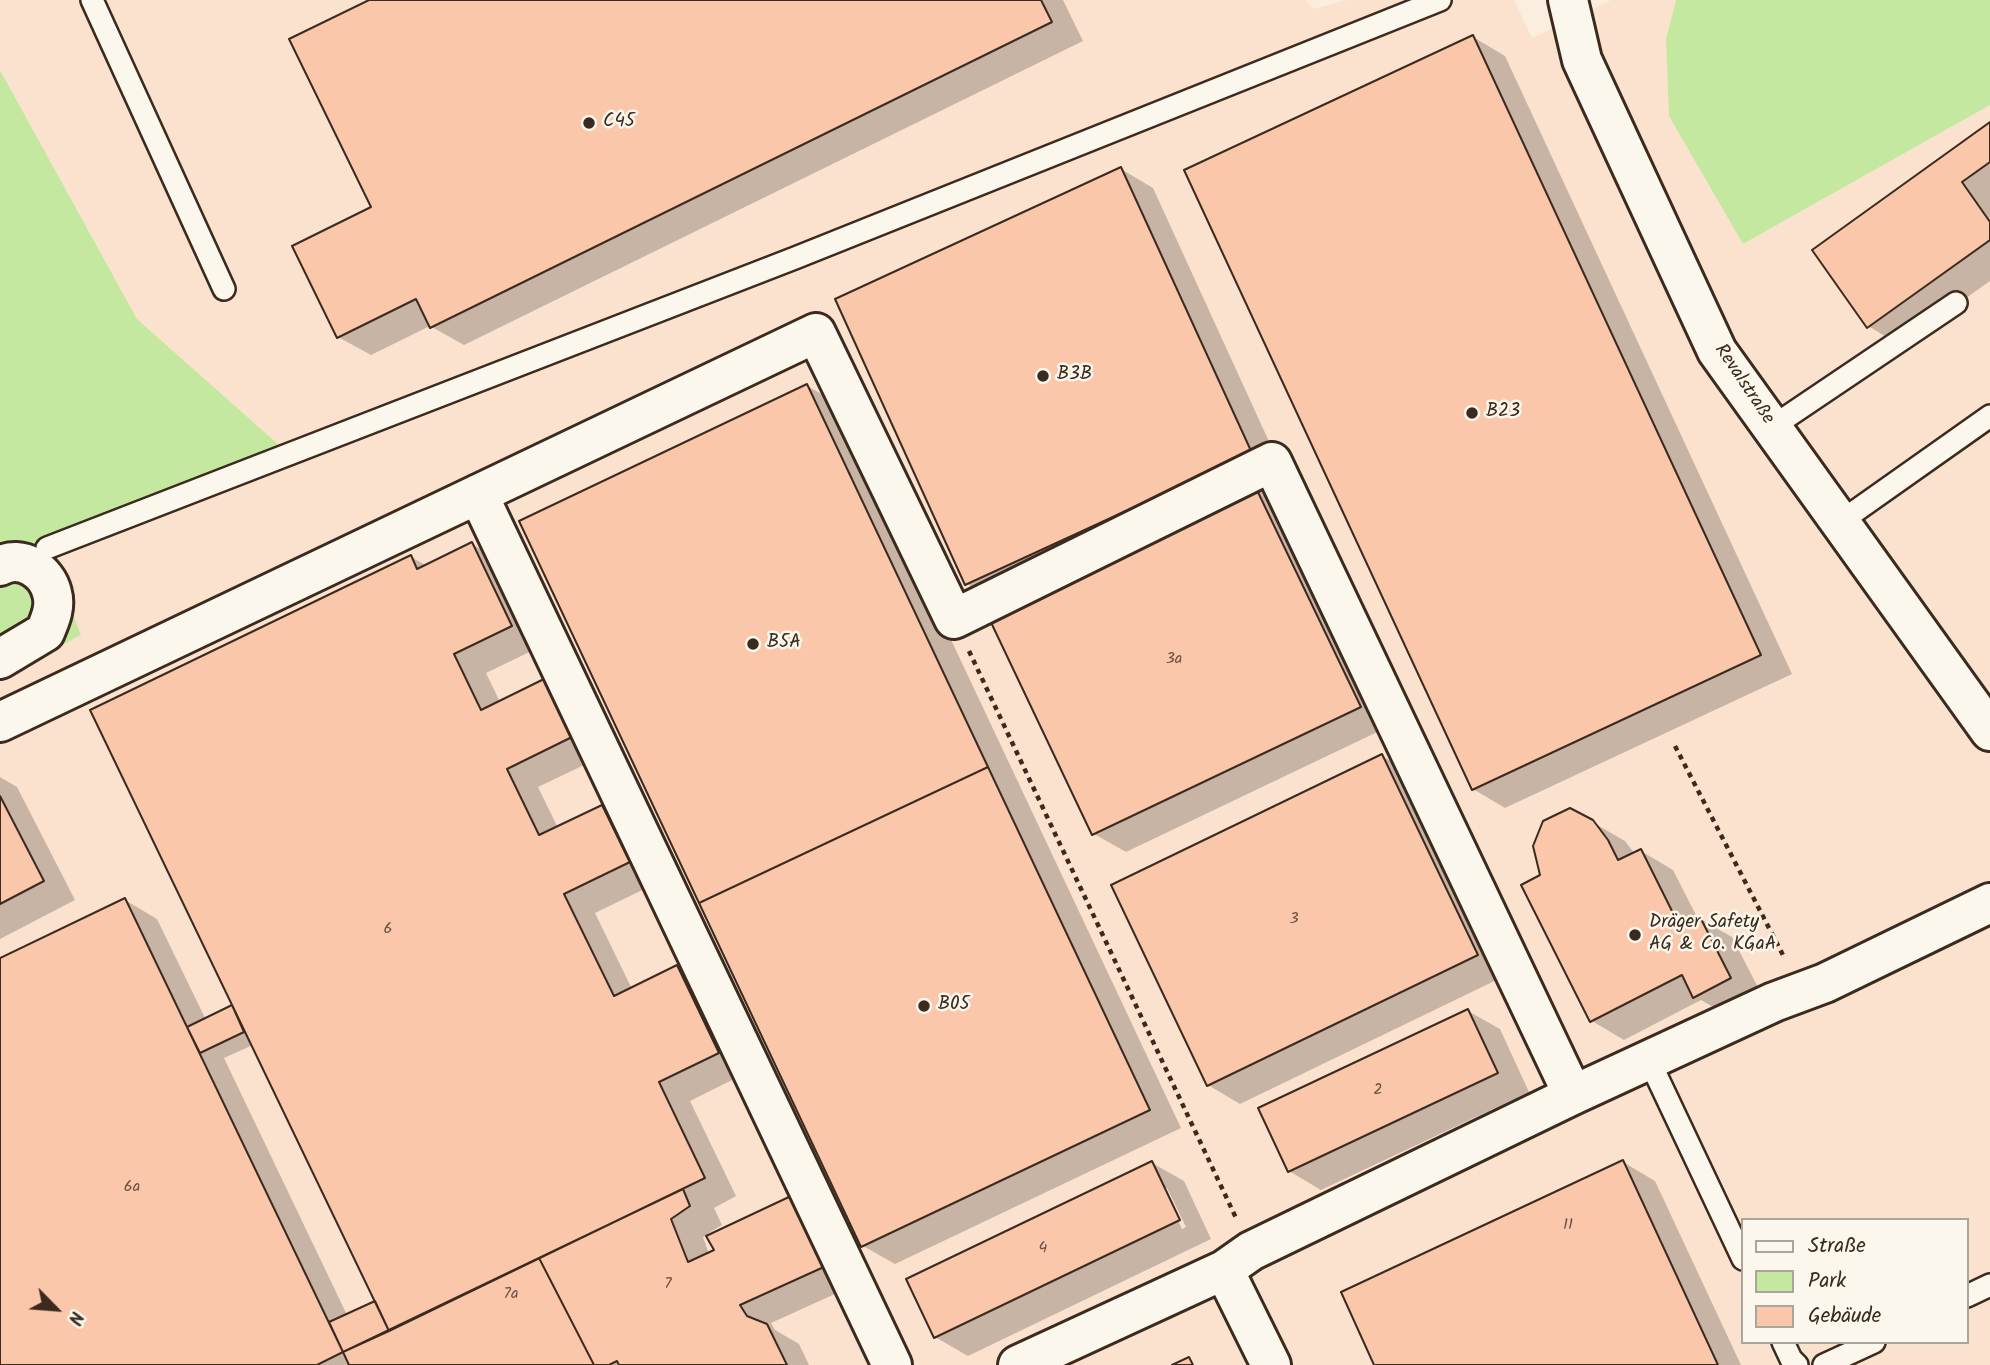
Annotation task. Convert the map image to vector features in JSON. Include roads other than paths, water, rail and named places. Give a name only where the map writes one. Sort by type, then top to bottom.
[{"type":"street","name":"Revalstraße","points":[[1568,0],[1582,60],[1717,351],[1990,731]]},
{"type":"street","points":[[0,722],[816,333],[954,619],[1272,462],[1573,1096]]},
{"type":"street","points":[[478,494],[892,1365]]},
{"type":"street","points":[[0,566],[6,562],[29,564],[43,575],[52,593],[53,609],[46,632],[0,659]]},
{"type":"street","points":[[1018,1365],[1238,1261],[1573,1096],[1774,1002],[1825,983],[1990,903]]},
{"type":"street","points":[[1238,1261],[1271,1365]]},
{"type":"lane","points":[[92,0],[223,289]]},
{"type":"lane","points":[[47,548],[795,258],[1440,0]]},
{"type":"lane","points":[[1772,427],[1956,303]]},
{"type":"lane","points":[[1840,522],[1990,416]]},
{"type":"lane","points":[[1649,1060],[1742,1257]]},
{"type":"lane","points":[[1969,1295],[1990,1285]]},
{"type":"lane","points":[[1784,1344],[1797,1365]]},
{"type":"lane","points":[[1824,1365],[1870,1344]]},
{"type":"place","name":"C45","points":[[589,123]]},
{"type":"place","name":"B3B","points":[[1043,376]]},
{"type":"place","name":"B23","points":[[1472,413]]},
{"type":"place","name":"B5A","points":[[753,644]]},
{"type":"place","name":"Dräger Safety AG & Co. KGaA","points":[[1635,935]]},
{"type":"place","name":"B05","points":[[924,1006]]}]
